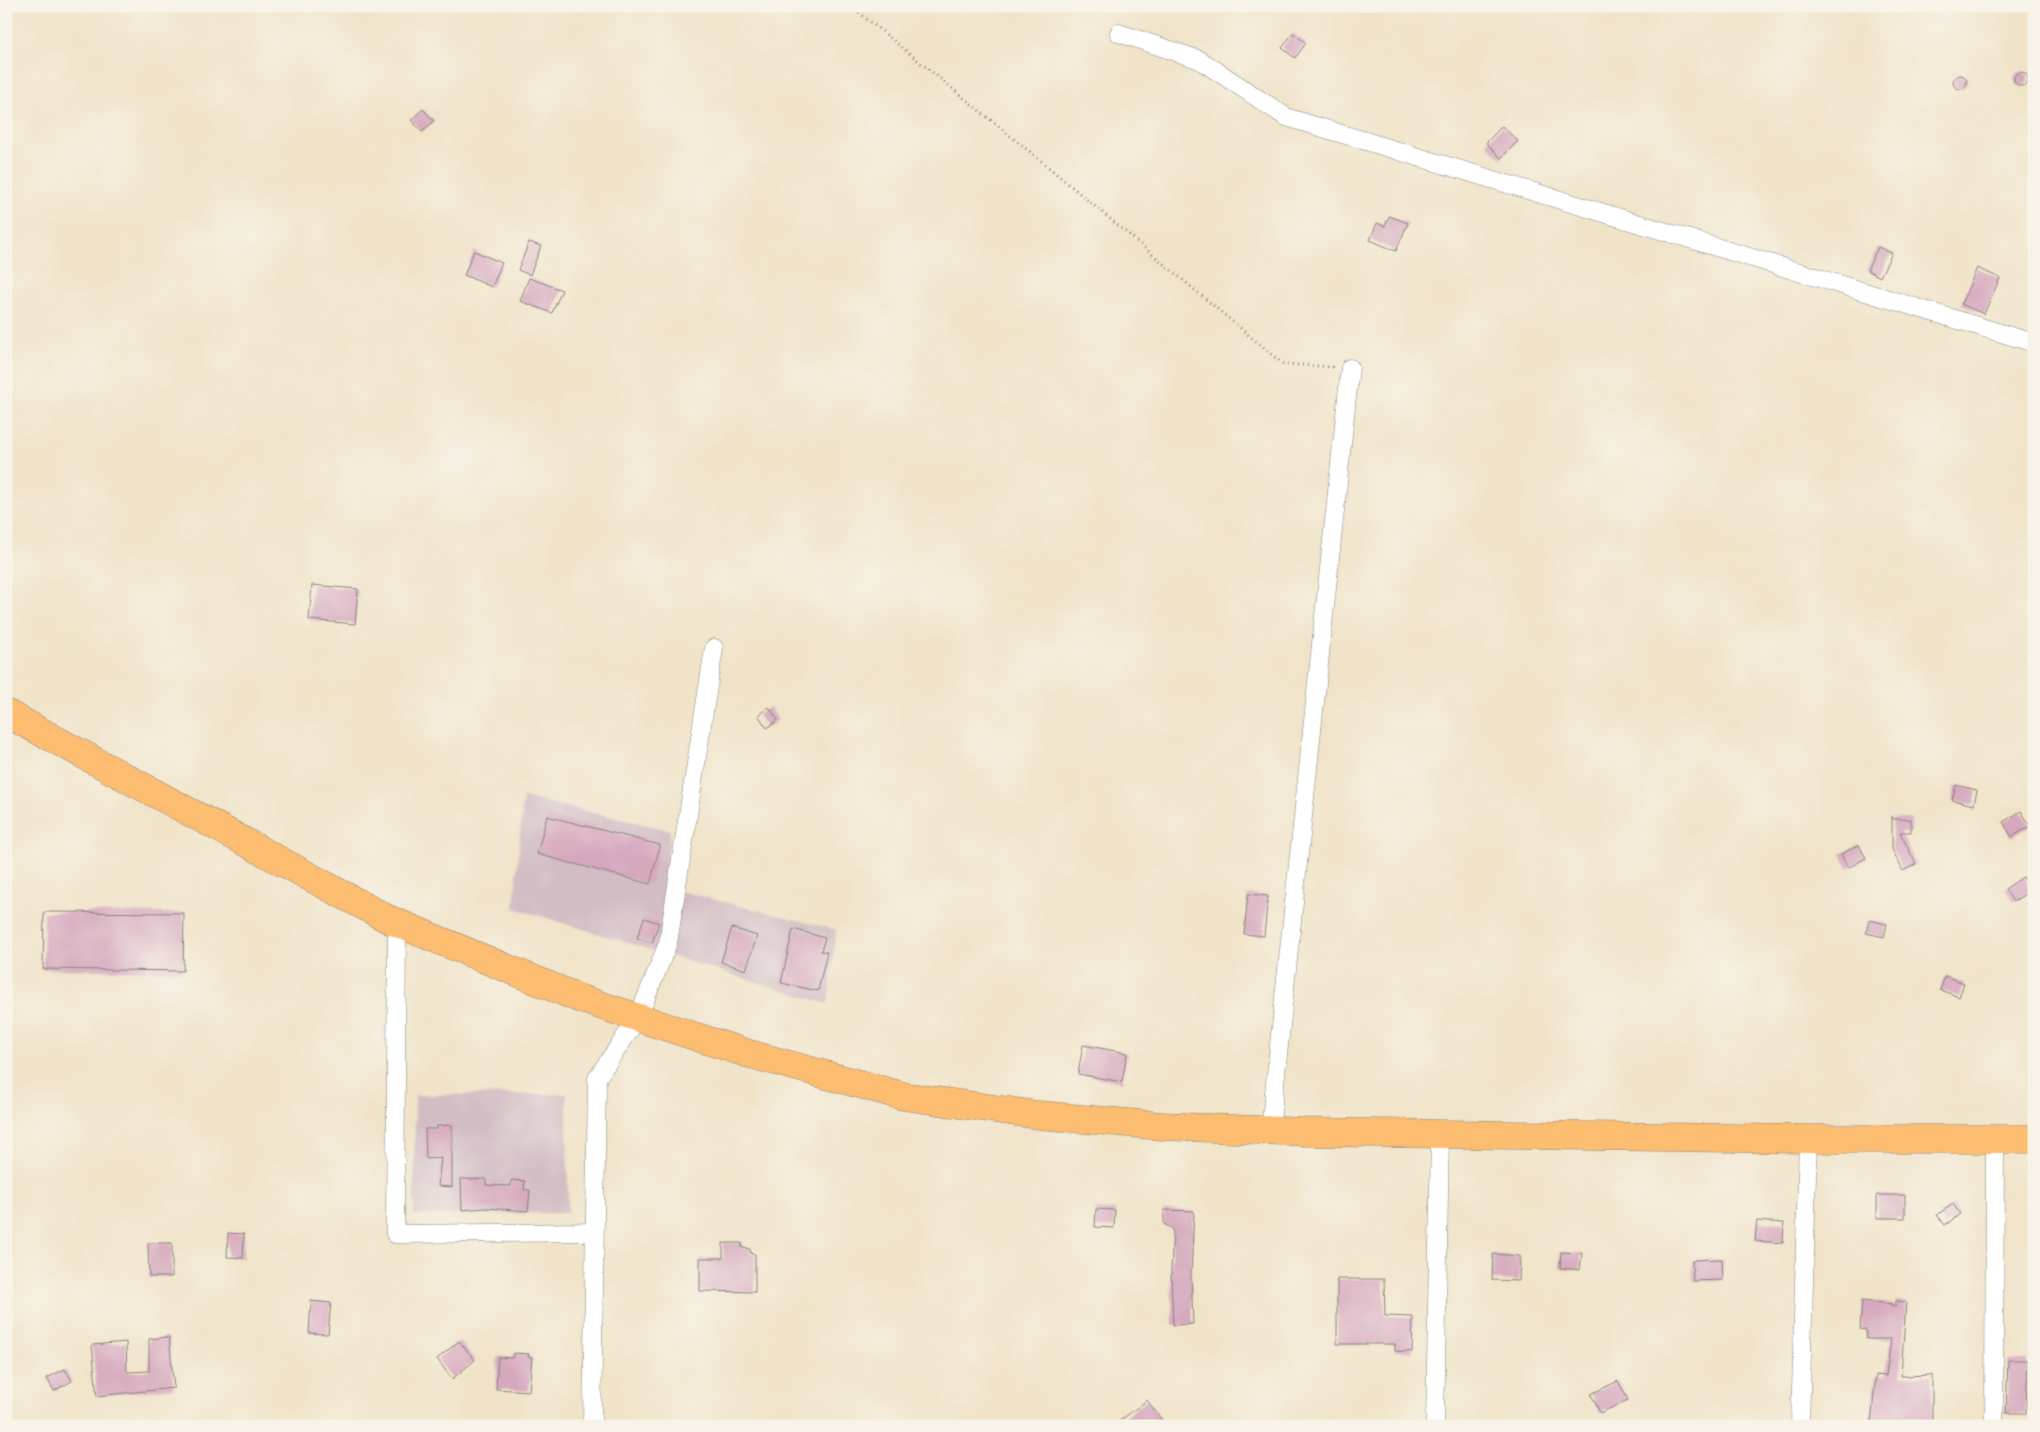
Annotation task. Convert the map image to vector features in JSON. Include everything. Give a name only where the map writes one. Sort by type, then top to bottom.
[{"type":"highway","points":[[6,713],[397,922],[581,999],[746,1054],[904,1096],[1038,1115],[1162,1126],[1270,1131],[1808,1139],[2034,1139]]},
{"type":"street","points":[[1119,33],[1200,60],[1286,117],[2034,343]]},
{"type":"street","points":[[1270,1131],[1350,368]]},
{"type":"street","points":[[592,1426],[596,1078],[638,1018],[668,942],[714,648]]},
{"type":"street","points":[[397,922],[395,1234],[594,1232]]},
{"type":"street","points":[[1435,1426],[1440,1134]]},
{"type":"street","points":[[1994,1426],[1995,1138]]},
{"type":"street","points":[[1800,1426],[1808,1139]]},
{"type":"path","points":[[851,6],[1040,160],[1284,364],[1350,368]]},
{"type":"shaded area","points":[[523,797],[670,830],[665,887],[836,930],[828,1004],[514,908]]},
{"type":"shaded area","points":[[567,1094],[568,1213],[414,1215],[415,1095]]},
{"type":"building","points":[[1293,33],[1306,43],[1295,58],[1282,48]]},
{"type":"building","points":[[2021,72],[2026,74],[2028,79],[2026,84],[2021,86],[2016,84],[2014,79],[2016,74]]},
{"type":"building","points":[[1957,75],[1963,75],[1967,82],[1963,89],[1957,89],[1953,85],[1953,79]]},
{"type":"building","points":[[423,109],[434,121],[422,132],[411,120]]},
{"type":"building","points":[[1502,126],[1518,141],[1501,158],[1486,143]]},
{"type":"building","points":[[1389,216],[1408,223],[1396,251],[1370,240],[1377,223],[1385,226]]},
{"type":"building","points":[[529,242],[541,246],[530,275],[518,270]]},
{"type":"building","points":[[1878,247],[1892,253],[1880,277],[1867,270]]},
{"type":"building","points":[[474,251],[502,263],[492,287],[464,275]]},
{"type":"building","points":[[1977,268],[2000,278],[1984,314],[1961,304]]},
{"type":"building","points":[[529,278],[562,290],[552,313],[520,301]]},
{"type":"building","points":[[312,585],[358,589],[355,624],[309,620]]},
{"type":"building","points":[[769,707],[778,720],[767,728],[758,715]]},
{"type":"building","points":[[1956,785],[1977,790],[1974,805],[1952,800]]},
{"type":"building","points":[[2021,811],[2030,826],[2012,837],[2003,822]]},
{"type":"building","points":[[547,816],[660,845],[650,884],[537,854]]},
{"type":"building","points":[[1892,816],[1893,819],[1911,819],[1911,832],[1900,832],[1916,864],[1903,871],[1892,849]]},
{"type":"building","points":[[1859,845],[1866,858],[1848,868],[1841,854]]},
{"type":"building","points":[[2023,877],[2031,890],[2013,902],[2005,889]]},
{"type":"building","points":[[1248,894],[1268,896],[1264,936],[1244,934]]},
{"type":"building","points":[[44,912],[184,913],[183,971],[43,969]]},
{"type":"building","points":[[644,918],[659,923],[652,943],[637,938]]},
{"type":"building","points":[[1869,920],[1887,924],[1884,937],[1866,933]]},
{"type":"building","points":[[732,928],[757,936],[746,970],[721,962]]},
{"type":"building","points":[[793,929],[825,938],[821,951],[827,952],[818,991],[781,983]]},
{"type":"building","points":[[1945,976],[1964,983],[1959,997],[1940,990]]},
{"type":"building","points":[[1083,1045],[1127,1053],[1122,1082],[1078,1074]]},
{"type":"building","points":[[452,1125],[452,1187],[438,1186],[441,1158],[426,1159],[425,1129],[437,1129],[437,1126]]},
{"type":"building","points":[[461,1179],[486,1179],[486,1185],[511,1186],[511,1180],[525,1181],[524,1190],[530,1190],[528,1211],[486,1208],[462,1210]]},
{"type":"building","points":[[1877,1195],[1905,1195],[1905,1218],[1877,1218]]},
{"type":"building","points":[[1953,1204],[1960,1214],[1945,1225],[1937,1215]]},
{"type":"building","points":[[1096,1209],[1115,1210],[1114,1228],[1095,1227]]},
{"type":"building","points":[[1164,1210],[1194,1211],[1191,1276],[1193,1324],[1173,1325],[1171,1271],[1173,1229],[1164,1224]]},
{"type":"building","points":[[1757,1221],[1784,1223],[1783,1243],[1755,1241]]},
{"type":"building","points":[[228,1233],[244,1234],[243,1258],[227,1257]]},
{"type":"building","points":[[148,1243],[172,1243],[172,1277],[149,1277]]},
{"type":"building","points":[[723,1243],[742,1243],[742,1248],[750,1249],[751,1254],[755,1254],[755,1292],[700,1291],[700,1258],[723,1258]]},
{"type":"building","points":[[1561,1252],[1582,1253],[1580,1270],[1560,1268]]},
{"type":"building","points":[[1493,1254],[1520,1256],[1519,1281],[1492,1280]]},
{"type":"building","points":[[1722,1259],[1723,1280],[1693,1281],[1692,1260]]},
{"type":"building","points":[[1337,1279],[1384,1279],[1385,1316],[1413,1317],[1412,1352],[1395,1351],[1395,1344],[1337,1344]]},
{"type":"building","points":[[311,1301],[331,1303],[328,1334],[309,1333]]},
{"type":"building","points":[[1862,1301],[1892,1304],[1892,1306],[1895,1306],[1896,1301],[1906,1302],[1901,1376],[1932,1375],[1932,1426],[1902,1426],[1903,1422],[1871,1423],[1876,1375],[1886,1376],[1891,1339],[1866,1339],[1866,1330],[1860,1329]]},
{"type":"building","points":[[169,1337],[174,1388],[97,1396],[92,1345],[126,1342],[127,1372],[149,1371],[149,1339]]},
{"type":"building","points":[[459,1341],[475,1360],[452,1379],[437,1359]]},
{"type":"building","points":[[514,1353],[529,1354],[528,1357],[532,1357],[529,1391],[496,1389],[498,1357],[512,1358]]},
{"type":"building","points":[[2008,1360],[2028,1360],[2026,1413],[2006,1413]]},
{"type":"building","points":[[65,1369],[72,1381],[54,1391],[47,1378]]},
{"type":"building","points":[[1618,1381],[1628,1400],[1600,1413],[1591,1394]]},
{"type":"building","points":[[1147,1400],[1166,1426],[1113,1426]]}]
